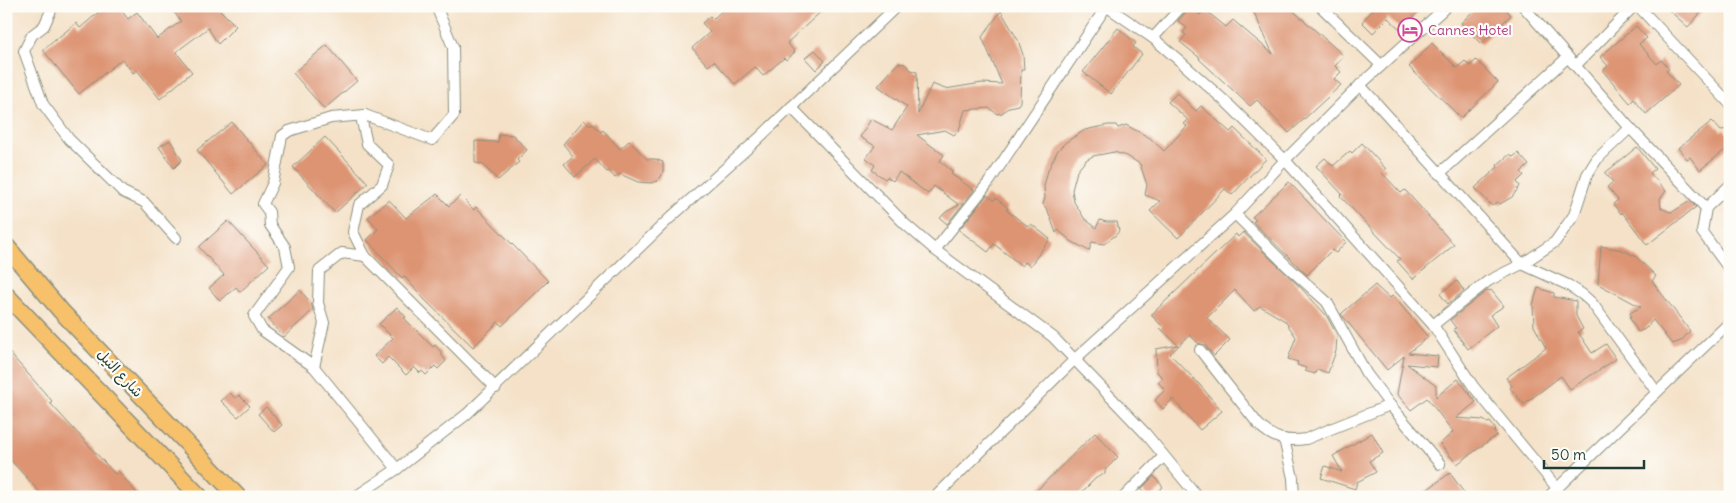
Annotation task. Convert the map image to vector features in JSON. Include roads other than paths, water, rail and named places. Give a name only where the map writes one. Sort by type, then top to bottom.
[{"type":"main road","name":"شارع النيل","points":[[6,246],[61,311],[238,497]]},
{"type":"main road","name":"شارع النيل","points":[[6,295],[200,497]]},
{"type":"street","points":[[54,6],[44,26],[32,35],[24,51],[44,104],[69,139],[123,192],[144,202],[176,238]]},
{"type":"street","points":[[397,468],[314,367],[262,330],[254,316],[289,267],[285,247],[270,225],[269,212],[263,204],[273,183],[282,136],[289,131],[331,118],[366,115],[432,140],[454,115],[453,47],[436,6]]},
{"type":"street","points":[[355,497],[397,468],[467,414],[496,388],[670,218],[898,6]]},
{"type":"street","points":[[935,250],[989,182],[1106,6],[1153,38],[1227,104],[1285,160],[1433,325],[1473,386],[1557,488]]},
{"type":"street","points":[[1153,38],[1182,6]]},
{"type":"street","points":[[1320,6],[1381,65]]},
{"type":"street","points":[[934,497],[1075,359],[1235,214],[1285,160],[1360,85],[1447,6]]},
{"type":"street","points":[[1523,6],[1630,128],[1706,208]]},
{"type":"street","points":[[1576,65],[1634,6]]},
{"type":"street","points":[[1638,6],[1730,104]]},
{"type":"street","points":[[1439,174],[1568,56]]},
{"type":"street","points":[[1360,85],[1522,264],[1568,284],[1583,295],[1599,312],[1656,391]]},
{"type":"street","points":[[791,107],[905,224],[935,250],[1053,337],[1146,434],[1198,497]]},
{"type":"street","points":[[366,115],[361,117],[368,144],[389,165],[382,185],[359,205],[353,232],[365,256],[496,388]]},
{"type":"street","points":[[1433,325],[1488,281],[1522,264],[1555,242],[1574,215],[1587,175],[1597,159],[1630,128]]},
{"type":"street","points":[[1730,185],[1706,208],[1702,232],[1730,270]]},
{"type":"street","points":[[1235,214],[1286,266],[1326,302],[1366,373],[1390,405],[1440,464]]},
{"type":"street","points":[[314,367],[324,323],[318,303],[319,271],[342,253],[365,256]]},
{"type":"street","points":[[1548,497],[1656,391],[1730,322]]},
{"type":"street","points":[[1200,350],[1258,424],[1268,434],[1284,439],[1306,439],[1390,405]]},
{"type":"street","points":[[1284,439],[1293,478],[1294,497]]},
{"type":"street","points":[[1124,497],[1164,456]]},
{"type":"place","name":"Cannes Hotel","points":[[1410,30]]}]
